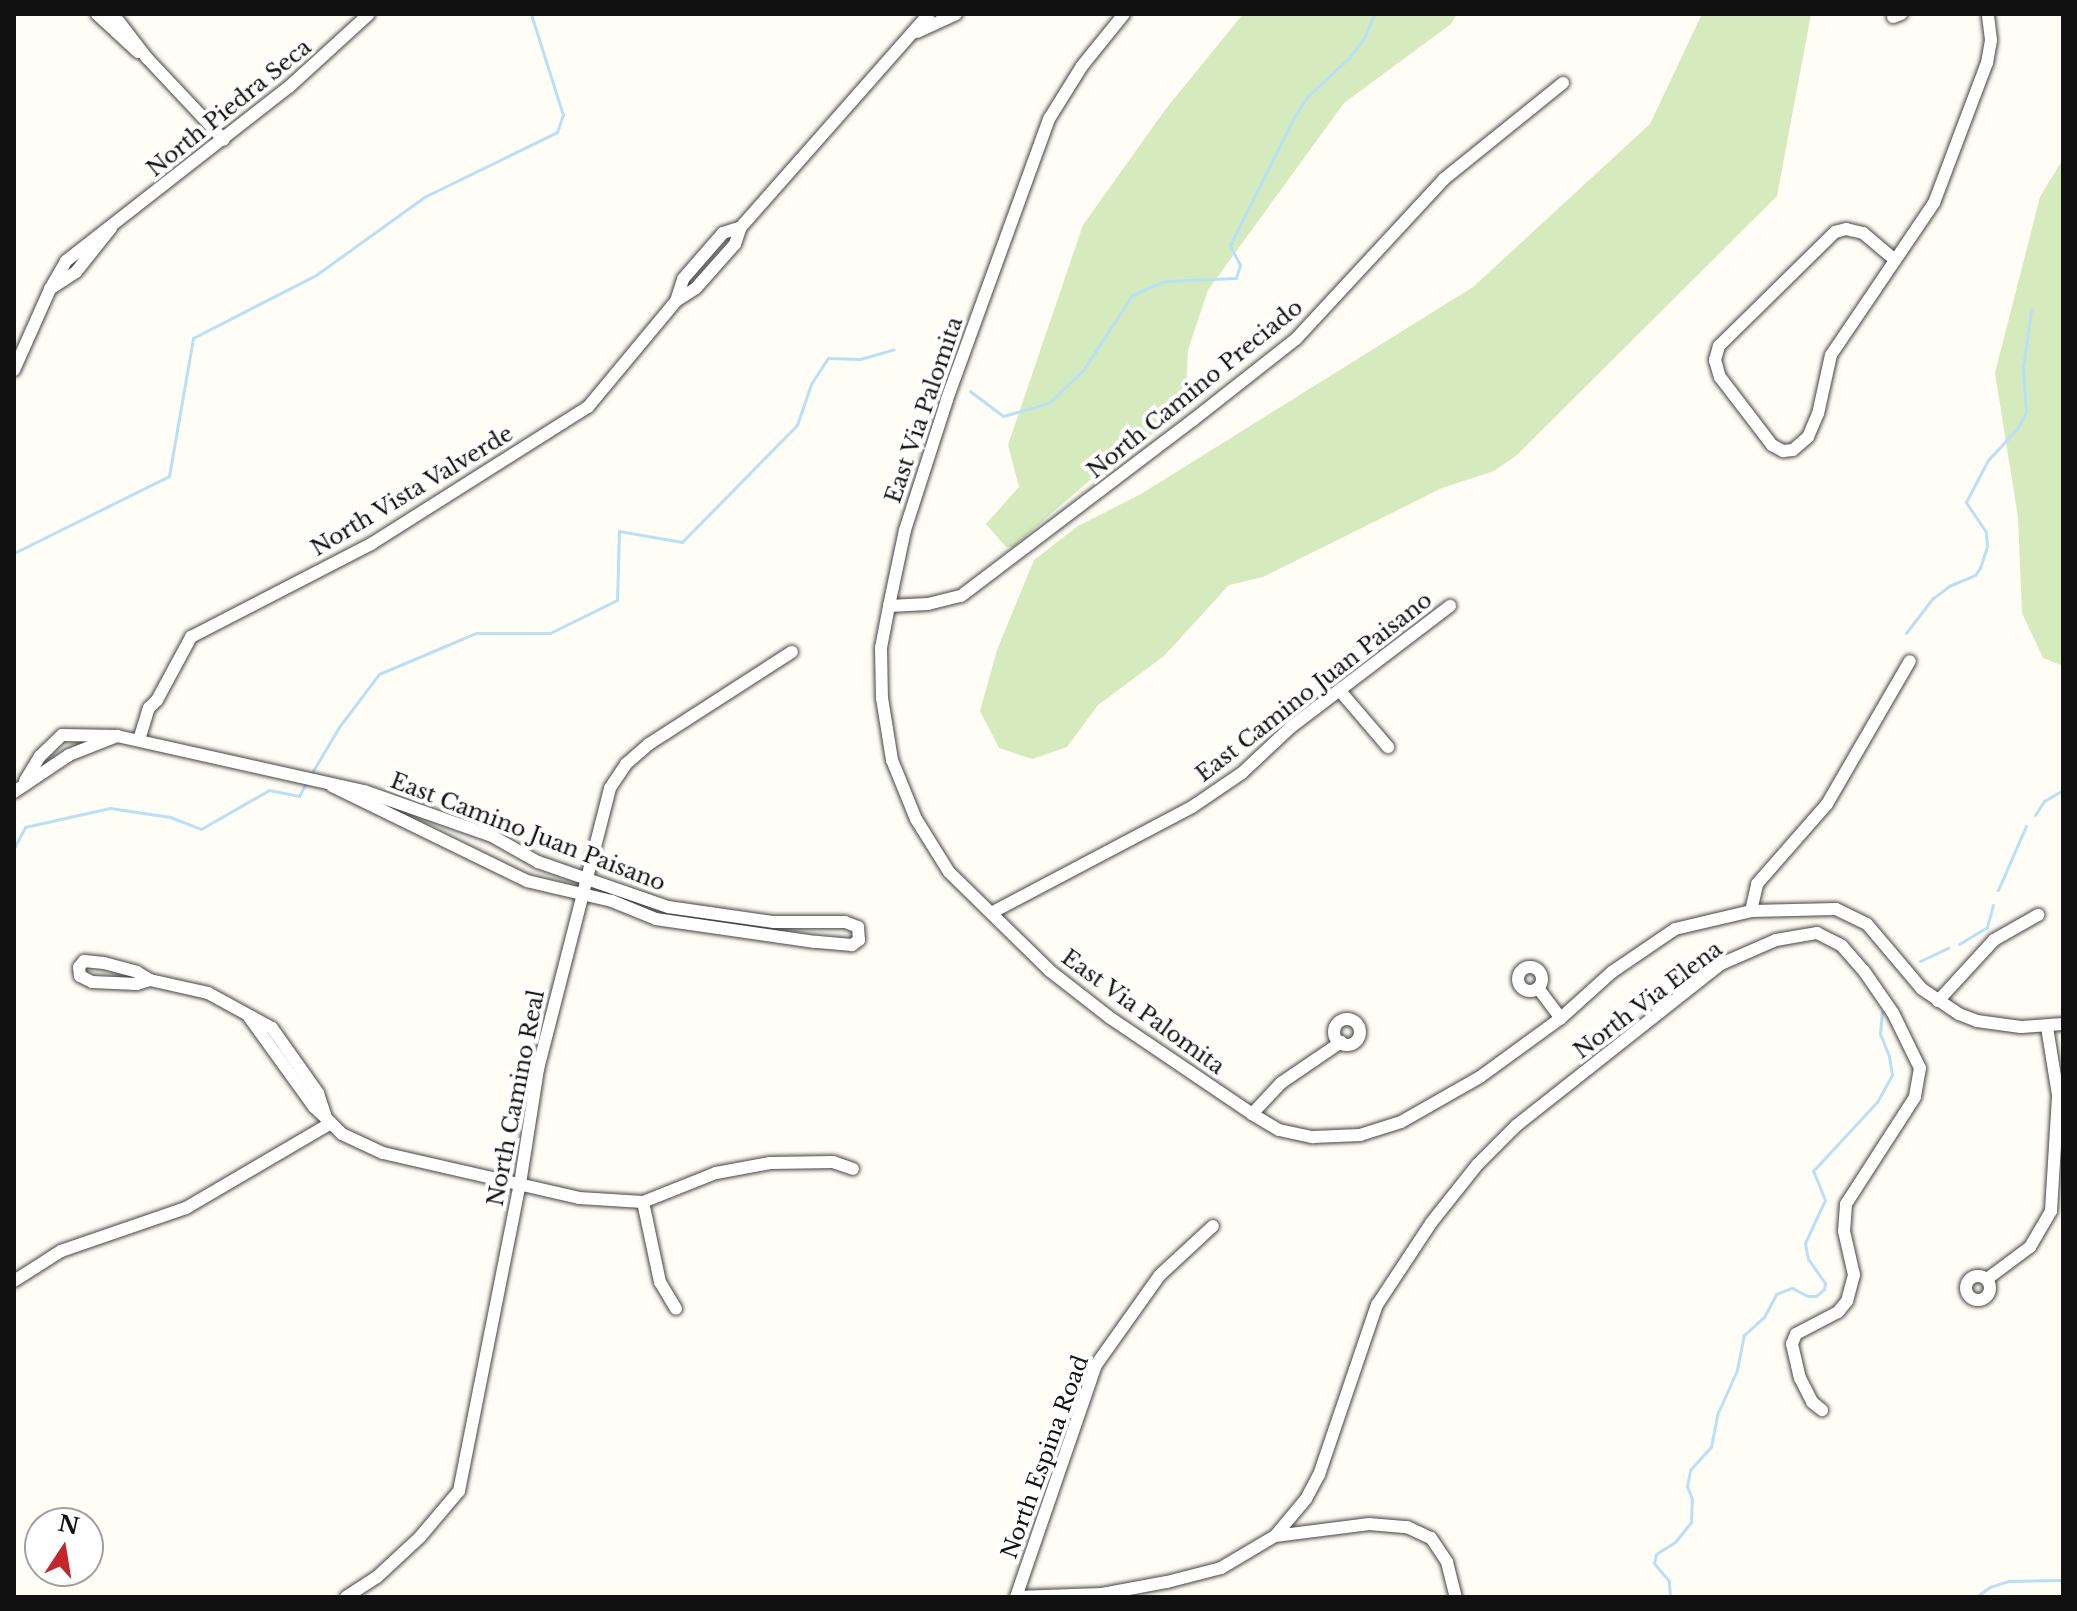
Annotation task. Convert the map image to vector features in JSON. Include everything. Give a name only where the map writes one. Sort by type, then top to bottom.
[{"type":"street","points":[[97,14],[128,46],[147,58]]},
{"type":"street","points":[[113,14],[147,58],[224,140]]},
{"type":"street","name":"North Piedra Seca","points":[[14,370],[66,261],[324,59],[369,14]]},
{"type":"street","name":"North Vista Valverde","points":[[139,740],[149,708],[157,700],[191,637],[371,544],[588,407],[676,301],[706,277],[735,244],[741,227],[836,117],[917,32],[929,14]]},
{"type":"street","name":"North Vista Valverde","points":[[917,32],[956,14]]},
{"type":"street","name":"East Via Palomita","points":[[1124,14],[1082,66],[1049,119],[947,400],[905,530],[889,606],[881,648],[882,698],[892,760],[916,819],[949,872],[1050,971],[1109,1017],[1279,1130],[1313,1137],[1360,1135],[1387,1127],[1480,1077],[1561,1018],[1612,972],[1675,929],[1751,911],[1825,907],[1851,915],[1867,924],[1904,970],[1938,1001],[1977,1021],[2058,1023]]},
{"type":"street","points":[[1895,260],[1863,233],[1846,225],[1827,239],[1711,355],[1720,377],[1772,445],[1787,456],[1808,437],[1818,414],[1831,355],[1934,203],[1987,63],[1991,40],[1988,14]]},
{"type":"street","name":"North Camino Preciado","points":[[889,606],[928,604],[961,596],[1193,420],[1296,339],[1444,179],[1563,83]]},
{"type":"street","name":"East Camino Juan Paisano","points":[[991,913],[1192,807],[1242,773],[1291,727],[1450,606]]},
{"type":"street","name":"North Camino Real","points":[[346,1597],[377,1577],[420,1537],[459,1491],[520,1184],[538,1069],[580,894],[610,788],[626,764],[660,736],[792,652]]},
{"type":"street","points":[[1751,911],[1757,884],[1827,804],[1910,661]]},
{"type":"street","points":[[1340,691],[1388,747]]},
{"type":"street","name":"East Camino Juan Paisano","points":[[14,792],[25,781],[40,756],[62,735],[117,736],[364,791],[492,836],[538,862],[585,880],[668,907],[720,917],[774,922],[845,922],[858,927],[859,940],[852,945],[828,943],[656,919],[580,894],[527,881],[332,786]]},
{"type":"street","name":"East Camino Juan Paisano","points":[[25,781],[69,755],[117,736]]},
{"type":"street","points":[[1938,1001],[1994,940],[2038,915]]},
{"type":"street","name":"North Via Elena","points":[[1275,1536],[1306,1499],[1319,1475],[1377,1305],[1431,1223],[1478,1164],[1517,1125],[1721,964],[1776,940],[1817,933],[1842,946],[1864,971],[1893,1013],[1920,1068],[1915,1097],[1846,1204],[1844,1231],[1854,1275],[1847,1301],[1838,1312],[1796,1334],[1792,1344],[1800,1378],[1812,1402],[1822,1410]]},
{"type":"street","points":[[150,980],[137,984],[92,982],[80,976],[79,967],[84,961],[137,972],[150,980],[208,993],[249,1017],[314,1107],[342,1134],[383,1153],[579,1198],[643,1202],[716,1173],[744,1166],[821,1161],[853,1169]]},
{"type":"street","points":[[1538,988],[1561,1018]]},
{"type":"street","points":[[1987,1279],[2030,1247],[2051,1211],[2058,1095],[2058,1023]]},
{"type":"street","points":[[1252,1114],[1281,1083],[1341,1042]]},
{"type":"street","points":[[14,1281],[61,1251],[158,1221],[208,1197],[329,1120]]},
{"type":"street","points":[[643,1202],[660,1282],[676,1309]]},
{"type":"street","name":"North Espina Road","points":[[1016,1597],[1096,1365],[1160,1275],[1213,1226]]},
{"type":"street","points":[[1016,1597],[1102,1594],[1167,1582],[1221,1568],[1275,1536],[1369,1524],[1407,1527],[1431,1538],[1447,1562],[1456,1597]]},
{"type":"green space","points":[[1243,14],[1457,14],[1451,24],[1344,103],[1208,290],[1188,350],[1185,409],[1089,481],[1013,547],[1006,547],[986,524],[1019,487],[1008,445],[1083,225],[1165,110]]},
{"type":"green space","points":[[1702,14],[1811,14],[1777,196],[1517,455],[1494,471],[1442,488],[1263,577],[1229,585],[1164,656],[1098,705],[1067,747],[1032,759],[999,748],[980,711],[997,650],[1034,560],[1078,526],[1141,494],[1473,287],[1650,124]]},
{"type":"green space","points":[[2063,159],[2063,666],[2043,658],[2022,613],[2018,517],[1995,373],[2040,197]]},
{"type":"waterway","points":[[14,553],[169,476],[193,338],[316,275],[424,197],[557,132],[563,115],[531,14]]},
{"type":"waterway","points":[[970,391],[1003,416],[1049,403],[1084,369],[1132,295],[1165,281],[1236,278],[1240,265],[1230,245],[1295,116],[1307,97],[1349,58],[1364,38],[1374,14]]},
{"type":"waterway","points":[[1906,633],[1932,599],[1949,586],[1975,575],[1980,568],[1987,546],[1986,532],[1966,502],[1988,460],[2017,429],[2026,412],[2023,369],[2031,310]]},
{"type":"waterway","points":[[310,776],[339,727],[379,674],[476,633],[550,633],[617,600],[619,531],[682,542],[797,425],[811,384],[828,358],[860,359],[894,349]]},
{"type":"waterway","points":[[14,848],[25,827],[110,808],[170,817],[201,829],[269,790],[299,796],[306,783]]},
{"type":"waterway","points":[[2035,815],[2044,801],[2063,790]]},
{"type":"waterway","points":[[1998,890],[2026,826]]},
{"type":"waterway","points":[[1959,944],[1987,927],[1993,905]]},
{"type":"waterway","points":[[1920,961],[1948,948]]},
{"type":"waterway","points":[[1670,1597],[1669,1581],[1654,1563],[1656,1554],[1675,1542],[1691,1522],[1692,1499],[1687,1486],[1690,1470],[1711,1447],[1717,1415],[1737,1370],[1744,1335],[1764,1317],[1776,1294],[1792,1288],[1808,1296],[1816,1296],[1824,1289],[1825,1283],[1808,1259],[1805,1243],[1825,1200],[1813,1171],[1877,1102],[1892,1075],[1889,1056],[1880,1034],[1882,1012]]},
{"type":"waterway","points":[[1976,1597],[1990,1587],[2009,1581],[2063,1580]]}]
